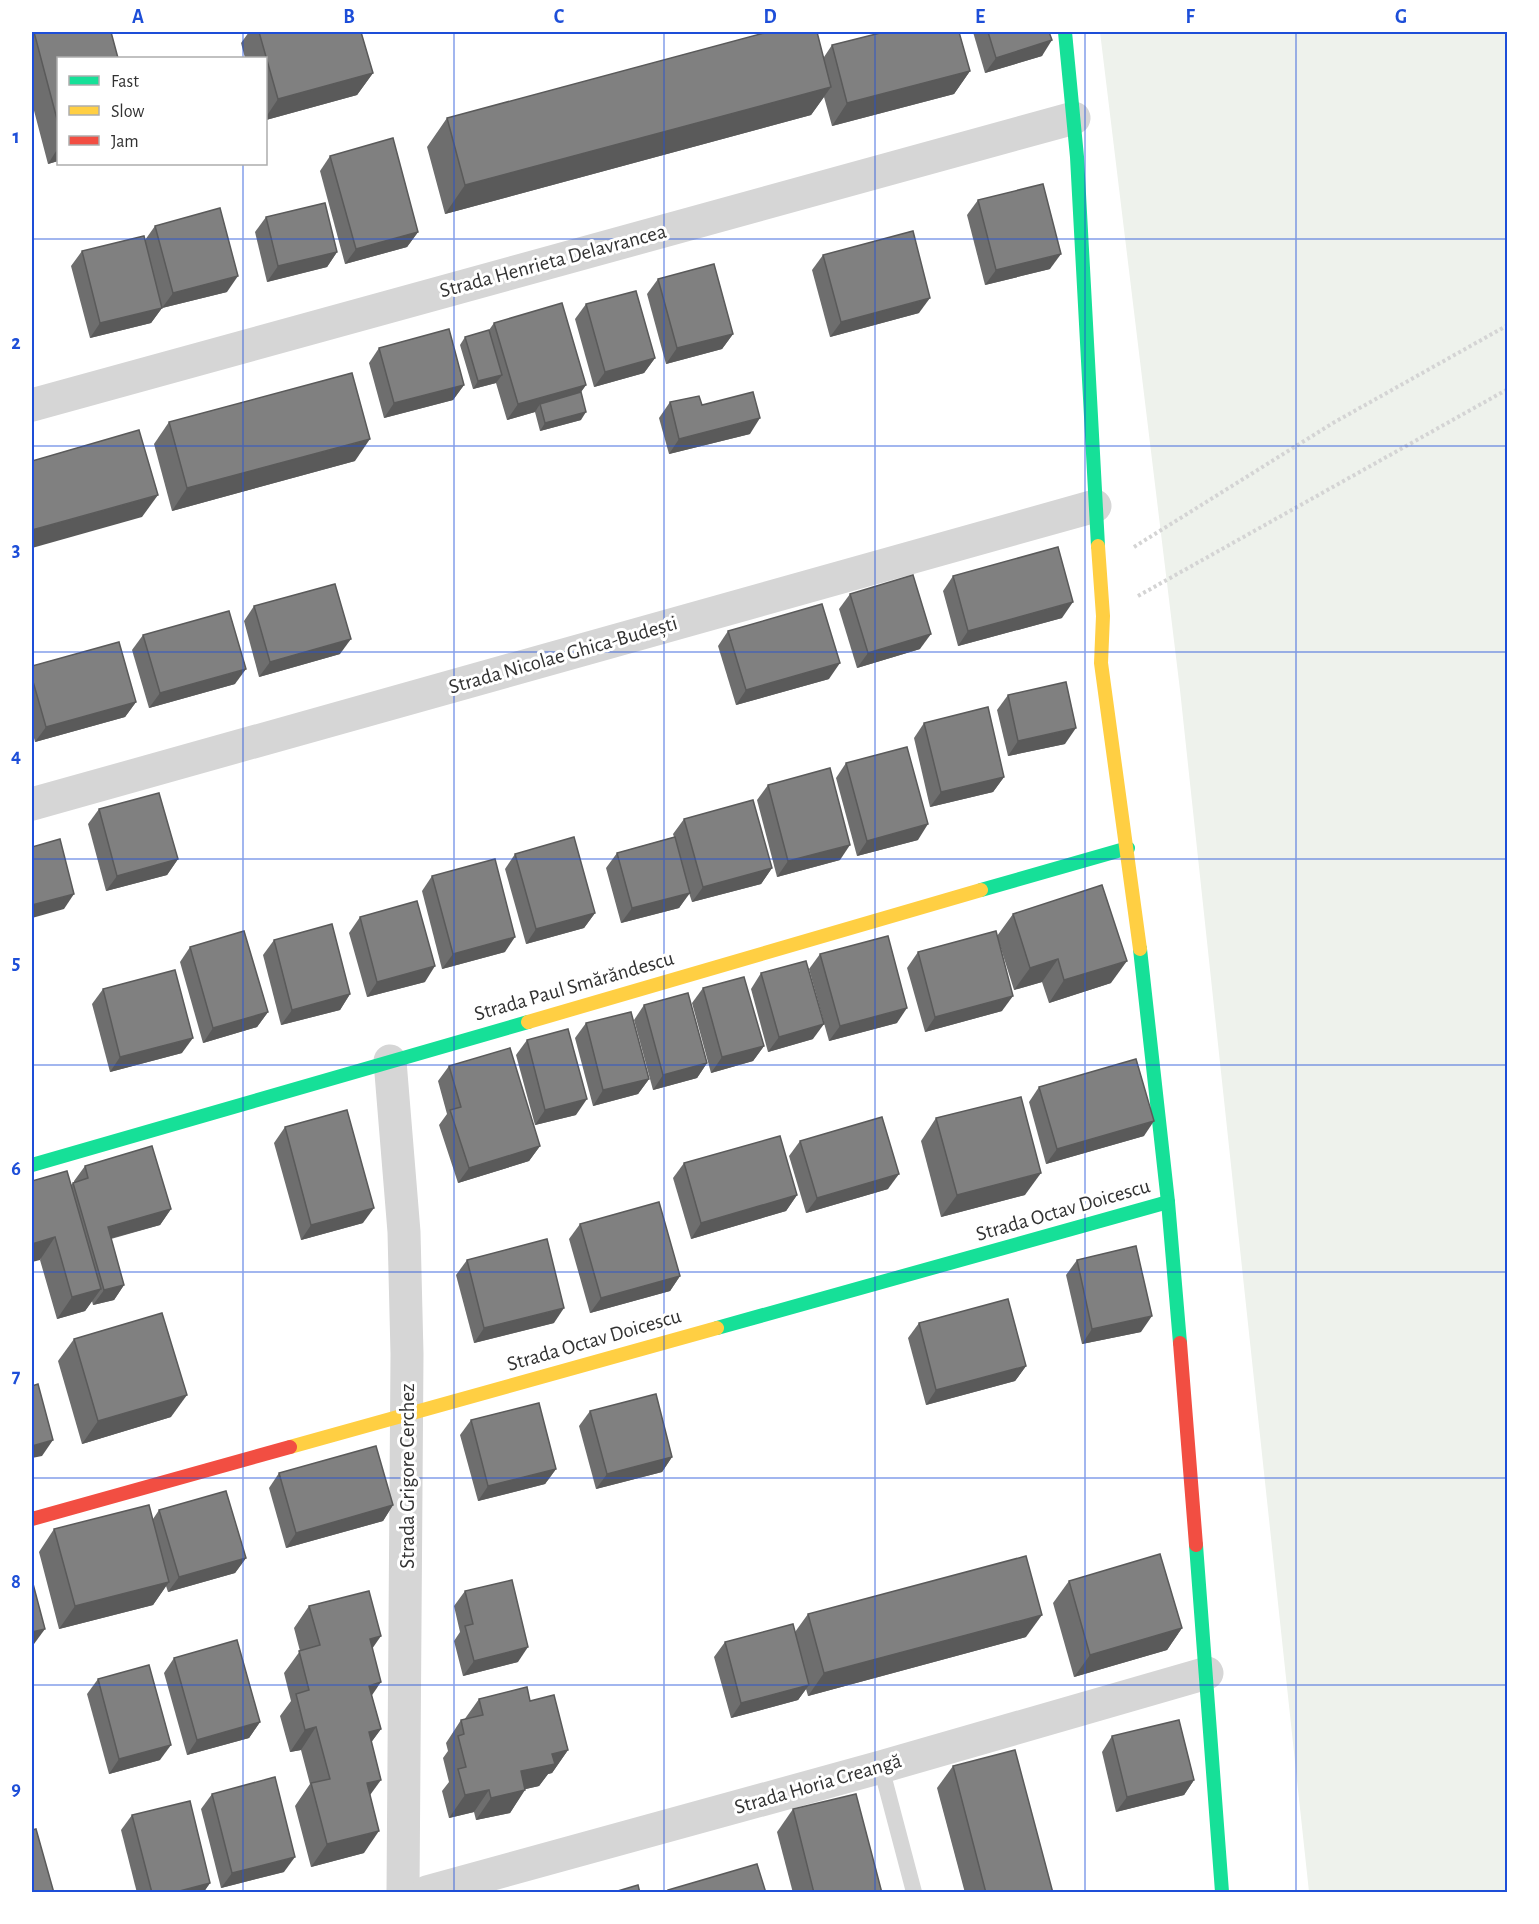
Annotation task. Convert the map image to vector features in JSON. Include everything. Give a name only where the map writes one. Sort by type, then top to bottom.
[{"type":"street","points":[[1065,32],[1074,118],[1103,616],[1101,663],[1128,848],[1168,1202],[1207,1673],[1222,1893]]},
{"type":"street","name":"Strada Henrieta Delavrancea","points":[[32,405],[1074,118]]},
{"type":"street","name":"Strada Nicolae Ghica-Budești","points":[[32,804],[1095,506]]},
{"type":"street","name":"Strada Paul Smărăndescu","points":[[32,1165],[1128,848]]},
{"type":"street","name":"Strada Grigore Cerchez","points":[[390,1061],[404,1232],[408,1414],[403,1893]]},
{"type":"street","name":"Strada Octav Doicescu","points":[[32,1519],[1168,1202]]},
{"type":"street","name":"Strada Horia Creangă","points":[[427,1893],[881,1767],[1207,1673]]},
{"type":"lane","points":[[881,1767],[914,1893]]},
{"type":"path","points":[[1100,569],[1184,514],[1323,429],[1508,325]]},
{"type":"path","points":[[1103,616],[1508,389]]},
{"type":"shaded area","points":[[1100,32],[1507,32],[1507,1892],[1309,1892],[1180,690]]},
{"type":"building","points":[[34,32],[111,32],[118,57],[57,57],[57,119]]},
{"type":"building","points":[[259,32],[361,32],[373,73],[278,99]]},
{"type":"building","points":[[768,32],[817,32],[831,87],[465,185],[447,118]]},
{"type":"building","points":[[884,32],[959,32],[970,71],[847,103],[832,45]]},
{"type":"building","points":[[988,32],[1049,32],[1052,40],[996,58]]},
{"type":"building","points":[[393,138],[418,232],[356,249],[330,156]]},
{"type":"building","points":[[1043,184],[1061,254],[996,270],[978,200]]},
{"type":"building","points":[[325,203],[337,252],[278,266],[266,217]]},
{"type":"building","points":[[220,208],[238,276],[173,293],[155,226]]},
{"type":"building","points":[[913,231],[930,298],[841,322],[823,255]]},
{"type":"building","points":[[144,236],[162,308],[100,323],[82,251]]},
{"type":"building","points":[[714,264],[733,334],[677,348],[658,279]]},
{"type":"building","points":[[636,291],[655,358],[605,372],[586,304]]},
{"type":"building","points":[[562,303],[586,385],[518,404],[494,323]]},
{"type":"building","points":[[449,329],[464,385],[394,403],[379,348]]},
{"type":"building","points":[[489,330],[502,375],[478,381],[465,337]]},
{"type":"building","points":[[352,373],[370,439],[187,488],[169,422]]},
{"type":"building","points":[[581,392],[586,412],[545,423],[540,404]]},
{"type":"building","points":[[753,392],[760,418],[679,439],[670,402],[699,396],[702,405]]},
{"type":"building","points":[[139,430],[158,495],[32,530],[32,461]]},
{"type":"building","points":[[1058,547],[1073,602],[968,631],[953,576]]},
{"type":"building","points":[[913,575],[931,634],[868,653],[850,594]]},
{"type":"building","points":[[335,584],[351,639],[270,662],[254,606]]},
{"type":"building","points":[[822,604],[840,663],[746,690],[728,631]]},
{"type":"building","points":[[229,611],[246,669],[160,693],[143,635]]},
{"type":"building","points":[[119,642],[136,702],[46,727],[32,678],[32,666]]},
{"type":"building","points":[[1066,682],[1076,728],[1018,741],[1008,695]]},
{"type":"building","points":[[988,707],[1004,777],[941,792],[924,723]]},
{"type":"building","points":[[907,747],[928,824],[867,841],[846,763]]},
{"type":"building","points":[[830,768],[850,845],[788,861],[768,785]]},
{"type":"building","points":[[159,793],[178,859],[117,876],[99,809]]},
{"type":"building","points":[[753,800],[772,868],[703,887],[684,819]]},
{"type":"building","points":[[574,837],[595,913],[536,929],[515,854]]},
{"type":"building","points":[[675,837],[690,893],[632,908],[617,853]]},
{"type":"building","points":[[60,839],[74,894],[32,905],[32,847]]},
{"type":"building","points":[[495,859],[515,937],[453,954],[432,876]]},
{"type":"building","points":[[1102,885],[1127,961],[1064,980],[1058,959],[1030,968],[1013,914]]},
{"type":"building","points":[[417,901],[435,966],[377,982],[360,917]]},
{"type":"building","points":[[332,924],[350,994],[292,1010],[274,940]]},
{"type":"building","points":[[244,931],[268,1012],[213,1028],[190,947]]},
{"type":"building","points":[[996,931],[1013,996],[935,1017],[918,952]]},
{"type":"building","points":[[888,936],[907,1008],[840,1026],[820,954]]},
{"type":"building","points":[[806,961],[824,1024],[779,1037],[761,973]]},
{"type":"building","points":[[175,970],[193,1038],[120,1057],[103,989]]},
{"type":"building","points":[[744,977],[764,1046],[722,1057],[703,988]]},
{"type":"building","points":[[688,993],[707,1063],[663,1075],[644,1005]]},
{"type":"building","points":[[631,1012],[649,1079],[603,1090],[586,1023]]},
{"type":"building","points":[[568,1029],[587,1099],[545,1110],[527,1040]]},
{"type":"building","points":[[510,1048],[540,1146],[469,1168],[450,1110],[461,1107],[449,1066]]},
{"type":"building","points":[[1136,1059],[1154,1121],[1057,1149],[1039,1087]]},
{"type":"building","points":[[1021,1097],[1041,1173],[957,1195],[936,1118]]},
{"type":"building","points":[[347,1110],[374,1208],[311,1225],[285,1127]]},
{"type":"building","points":[[882,1117],[899,1174],[817,1198],[800,1141]]},
{"type":"building","points":[[780,1136],[797,1195],[701,1223],[684,1163]]},
{"type":"building","points":[[152,1146],[171,1209],[108,1227],[124,1285],[104,1290],[73,1183],[88,1178],[85,1166]]},
{"type":"building","points":[[67,1171],[101,1289],[72,1297],[55,1237],[32,1244],[32,1181]]},
{"type":"building","points":[[659,1202],[680,1276],[601,1298],[580,1224]]},
{"type":"building","points":[[547,1239],[564,1308],[484,1328],[467,1260]]},
{"type":"building","points":[[1136,1246],[1152,1316],[1092,1329],[1077,1260]]},
{"type":"building","points":[[1008,1299],[1026,1366],[936,1390],[919,1323]]},
{"type":"building","points":[[162,1313],[187,1395],[98,1421],[74,1339]]},
{"type":"building","points":[[38,1384],[53,1440],[32,1446],[32,1386]]},
{"type":"building","points":[[656,1394],[672,1457],[607,1474],[590,1411]]},
{"type":"building","points":[[539,1403],[556,1469],[488,1486],[471,1420]]},
{"type":"building","points":[[376,1446],[393,1505],[296,1533],[279,1473]]},
{"type":"building","points":[[226,1491],[246,1558],[179,1577],[159,1510]]},
{"type":"building","points":[[149,1505],[169,1582],[75,1606],[54,1529]]},
{"type":"building","points":[[1160,1554],[1182,1628],[1090,1655],[1069,1581]]},
{"type":"building","points":[[1026,1556],[1042,1615],[824,1673],[808,1614]]},
{"type":"building","points":[[32,1580],[45,1629],[32,1632]]},
{"type":"building","points":[[512,1580],[528,1647],[474,1661],[465,1626],[473,1624],[465,1591]]},
{"type":"building","points":[[369,1591],[381,1636],[370,1639],[381,1682],[369,1686],[381,1729],[369,1732],[381,1780],[367,1783],[379,1831],[327,1844],[311,1783],[330,1779],[316,1727],[305,1730],[296,1694],[309,1690],[299,1651],[320,1645],[309,1606]]},
{"type":"building","points":[[793,1624],[809,1685],[741,1703],[725,1642]]},
{"type":"building","points":[[237,1640],[260,1722],[197,1740],[174,1658]]},
{"type":"building","points":[[149,1665],[171,1745],[119,1759],[98,1679]]},
{"type":"building","points":[[527,1687],[530,1701],[554,1695],[568,1750],[552,1754],[555,1764],[521,1771],[525,1790],[491,1798],[489,1790],[465,1795],[458,1769],[466,1767],[458,1736],[464,1734],[461,1720],[483,1715],[479,1699]]},
{"type":"building","points":[[1179,1720],[1194,1780],[1127,1797],[1112,1736]]},
{"type":"building","points":[[1015,1750],[1053,1893],[986,1893],[953,1766]]},
{"type":"building","points":[[275,1777],[295,1857],[232,1873],[212,1794]]},
{"type":"building","points":[[856,1794],[882,1893],[814,1893],[793,1809]]},
{"type":"building","points":[[190,1801],[210,1883],[172,1893],[152,1893],[132,1815]]},
{"type":"building","points":[[36,1829],[54,1893],[32,1893],[32,1830]]},
{"type":"building","points":[[757,1864],[766,1893],[669,1893],[668,1890]]},
{"type":"building","points":[[638,1885],[640,1893],[611,1893]]},
{"type":"traffic: fast","points":[[1065,32],[1077,157],[1098,546]]},
{"type":"traffic: fast","points":[[981,890],[1128,848]]},
{"type":"traffic: fast","points":[[1140,949],[1168,1202],[1180,1343]]},
{"type":"traffic: fast","points":[[32,1165],[528,1022]]},
{"type":"traffic: fast","points":[[717,1328],[1168,1202]]},
{"type":"traffic: fast","points":[[1196,1545],[1222,1892]]},
{"type":"traffic: slow","points":[[1098,546],[1103,616],[1101,663],[1140,949]]},
{"type":"traffic: slow","points":[[528,1022],[981,890]]},
{"type":"traffic: slow","points":[[290,1447],[717,1328]]},
{"type":"traffic: jam","points":[[1180,1343],[1196,1545]]},
{"type":"traffic: jam","points":[[32,1519],[290,1447]]}]
